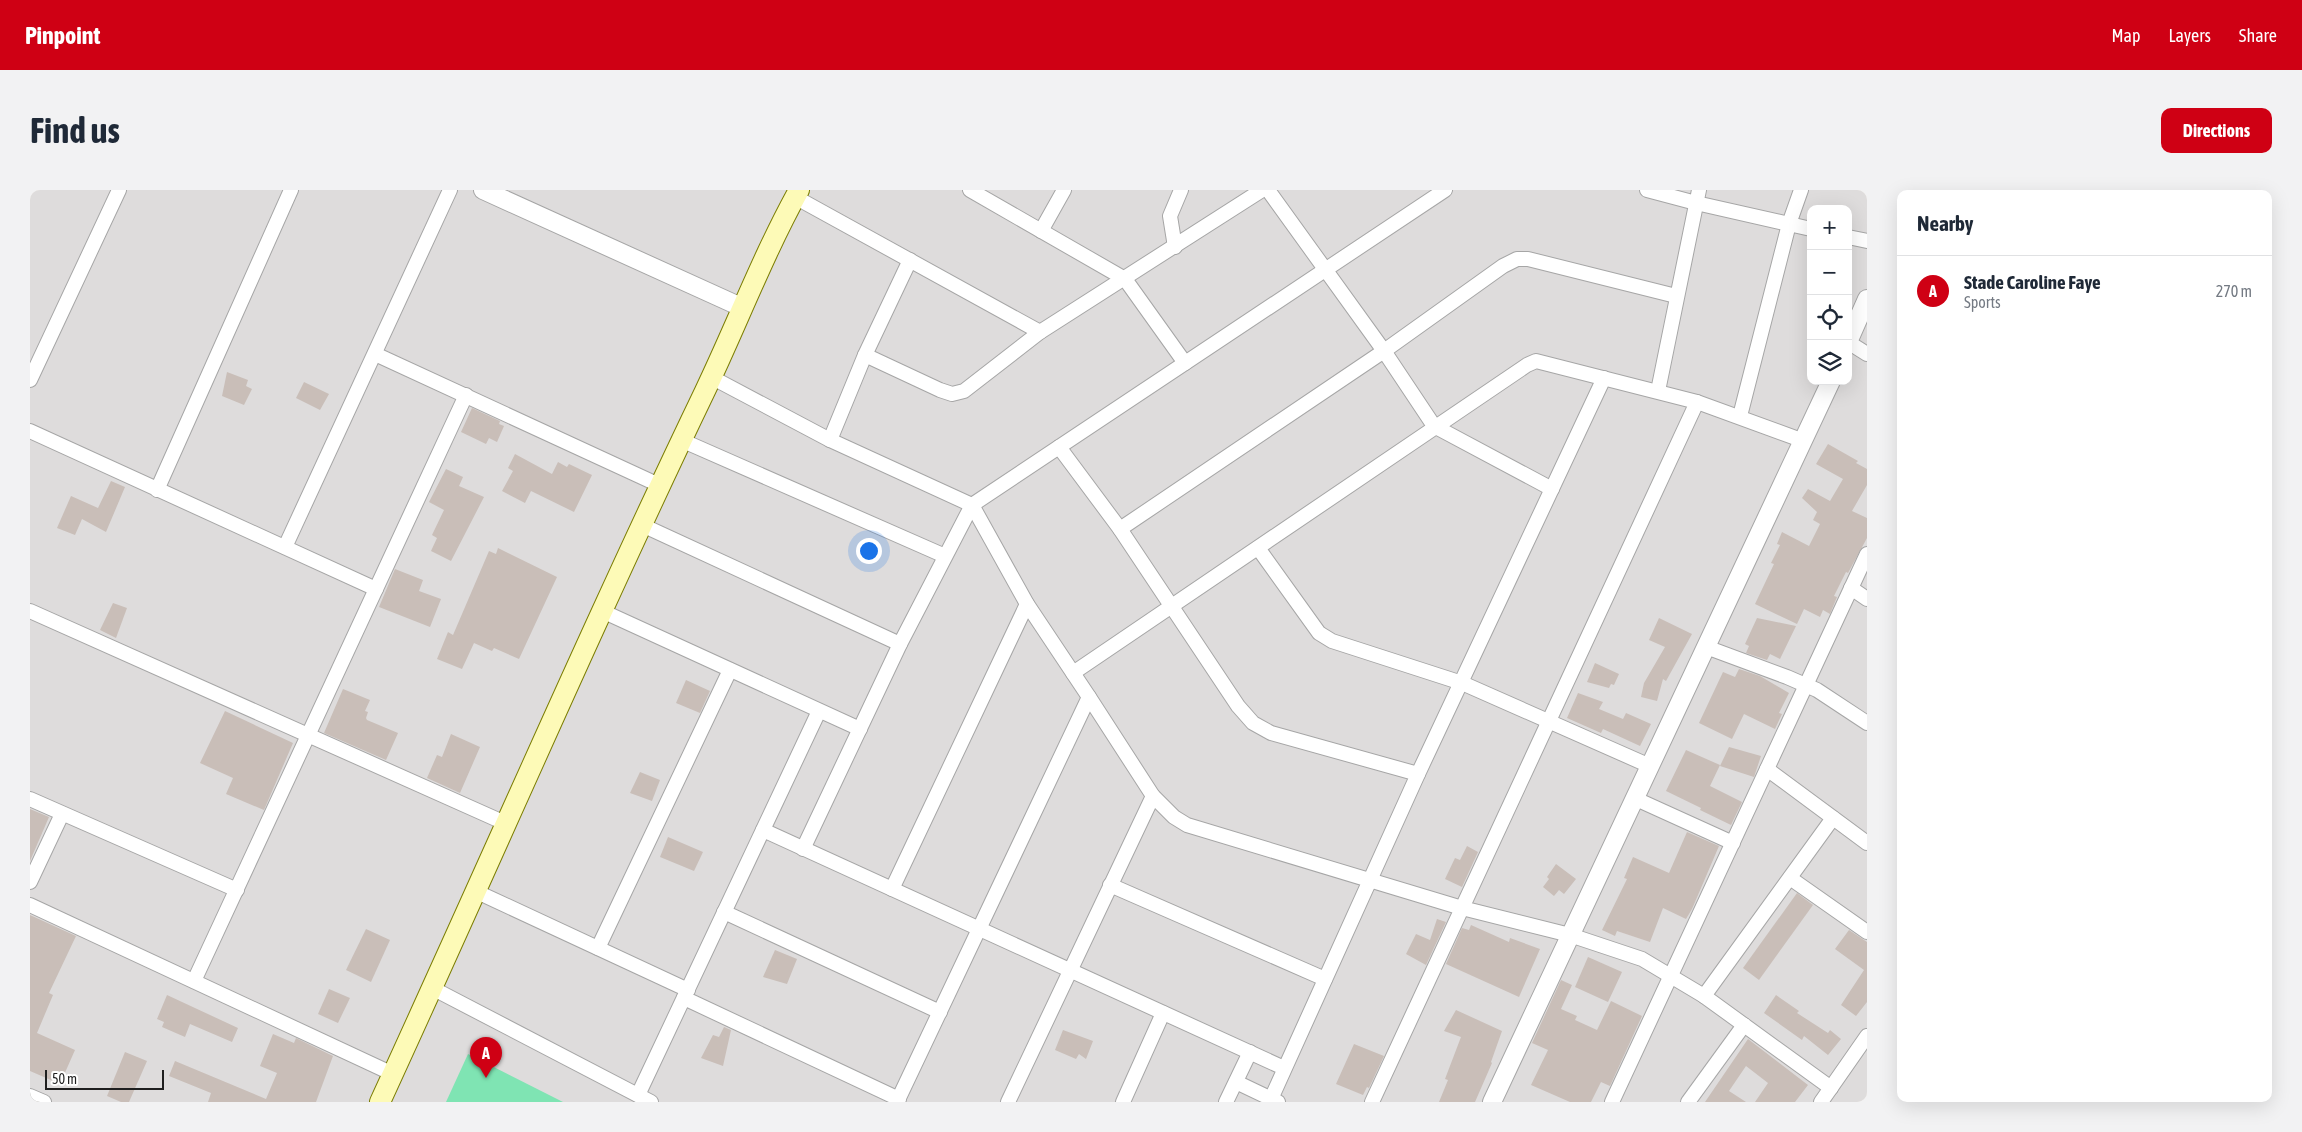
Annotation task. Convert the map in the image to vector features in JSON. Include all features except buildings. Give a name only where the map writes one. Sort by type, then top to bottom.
[{"type":"main road","points":[[380,1102],[505,823],[711,377],[741,307],[797,193]]},
{"type":"street","points":[[30,380],[119,190]]},
{"type":"street","points":[[158,490],[291,190]]},
{"type":"street","points":[[285,547],[450,190]]},
{"type":"street","points":[[483,190],[741,307]]},
{"type":"street","points":[[970,190],[1125,279],[1185,363]]},
{"type":"street","points":[[1041,231],[1064,190]]},
{"type":"street","points":[[1175,247],[1170,216],[1181,190]]},
{"type":"street","points":[[865,355],[940,390],[952,394],[964,391],[1040,332],[1262,190]]},
{"type":"street","points":[[1268,190],[1384,351],[1434,426],[1552,489]]},
{"type":"street","points":[[803,849],[900,644],[972,505],[1445,190]]},
{"type":"street","points":[[1646,190],[1697,197],[1807,228]]},
{"type":"street","points":[[1740,416],[1789,224],[1801,190]]},
{"type":"street","points":[[797,193],[910,260],[1040,332]]},
{"type":"street","points":[[1658,391],[1697,197]]},
{"type":"street","points":[[1852,238],[1867,241]]},
{"type":"street","points":[[1120,529],[1384,351],[1503,266],[1517,259],[1528,259],[1676,296]]},
{"type":"street","points":[[830,440],[865,355],[910,260]]},
{"type":"street","points":[[1849,340],[1867,299]]},
{"type":"street","points":[[1852,345],[1867,354]]},
{"type":"street","points":[[375,354],[660,485]]},
{"type":"street","points":[[1073,673],[1434,426],[1527,365],[1536,362],[1545,362],[1697,402],[1740,416],[1804,441]]},
{"type":"street","points":[[711,377],[830,440],[972,505],[1027,604],[1090,697],[1153,796],[1174,817],[1187,825],[1462,908],[1570,935],[1642,960],[1671,975],[1704,996],[1831,1088]]},
{"type":"street","points":[[1236,1082],[1274,1100],[1284,1068],[1371,881],[1418,774],[1604,378]]},
{"type":"street","points":[[1492,1102],[1829,385]]},
{"type":"street","points":[[194,981],[466,395]]},
{"type":"street","points":[[1372,1102],[1697,402]]},
{"type":"street","points":[[30,431],[376,589]]},
{"type":"street","points":[[681,440],[945,556]]},
{"type":"street","points":[[1059,447],[1120,529],[1238,706],[1253,723],[1271,732],[1418,774]]},
{"type":"street","points":[[642,525],[900,644]]},
{"type":"street","points":[[1258,548],[1319,633],[1332,641],[1462,683],[1650,766]]},
{"type":"street","points":[[1612,1102],[1867,554]]},
{"type":"street","points":[[1851,588],[1867,599]]},
{"type":"street","points":[[892,889],[1027,604]]},
{"type":"street","points":[[30,610],[505,823]]},
{"type":"street","points":[[602,611],[860,729]]},
{"type":"street","points":[[1706,647],[1806,685],[1867,723]]},
{"type":"street","points":[[598,948],[730,670]]},
{"type":"street","points":[[476,891],[598,948],[898,1101],[1090,697]]},
{"type":"street","points":[[638,1095],[819,710]]},
{"type":"street","points":[[1767,769],[1867,843]]},
{"type":"street","points":[[1008,1102],[1153,796]]},
{"type":"street","points":[[30,799],[237,890]]},
{"type":"street","points":[[1636,799],[1733,843]]},
{"type":"street","points":[[30,882],[62,814]]},
{"type":"street","points":[[1704,996],[1833,818]]},
{"type":"street","points":[[763,830],[1284,1068]]},
{"type":"street","points":[[1790,878],[1867,932]]},
{"type":"street","points":[[1110,885],[1325,979]]},
{"type":"street","points":[[30,905],[393,1074]]},
{"type":"street","points":[[724,912],[940,1012]]},
{"type":"street","points":[[432,988],[651,1102]]},
{"type":"street","points":[[1123,1102],[1163,1013]]},
{"type":"street","points":[[1688,1102],[1744,1025]]},
{"type":"street","points":[[1821,1102],[1867,1036]]},
{"type":"street","points":[[1226,1102],[1250,1052]]},
{"type":"street","points":[[30,1096],[44,1102]]},
{"type":"shaded area","points":[[30,190],[1867,190],[1867,1102],[30,1102]]},
{"type":"green space","points":[[468,1054],[563,1102],[446,1102]]},
{"type":"place","name":"Stade Caroline Faye","points":[[486,1078]]}]
